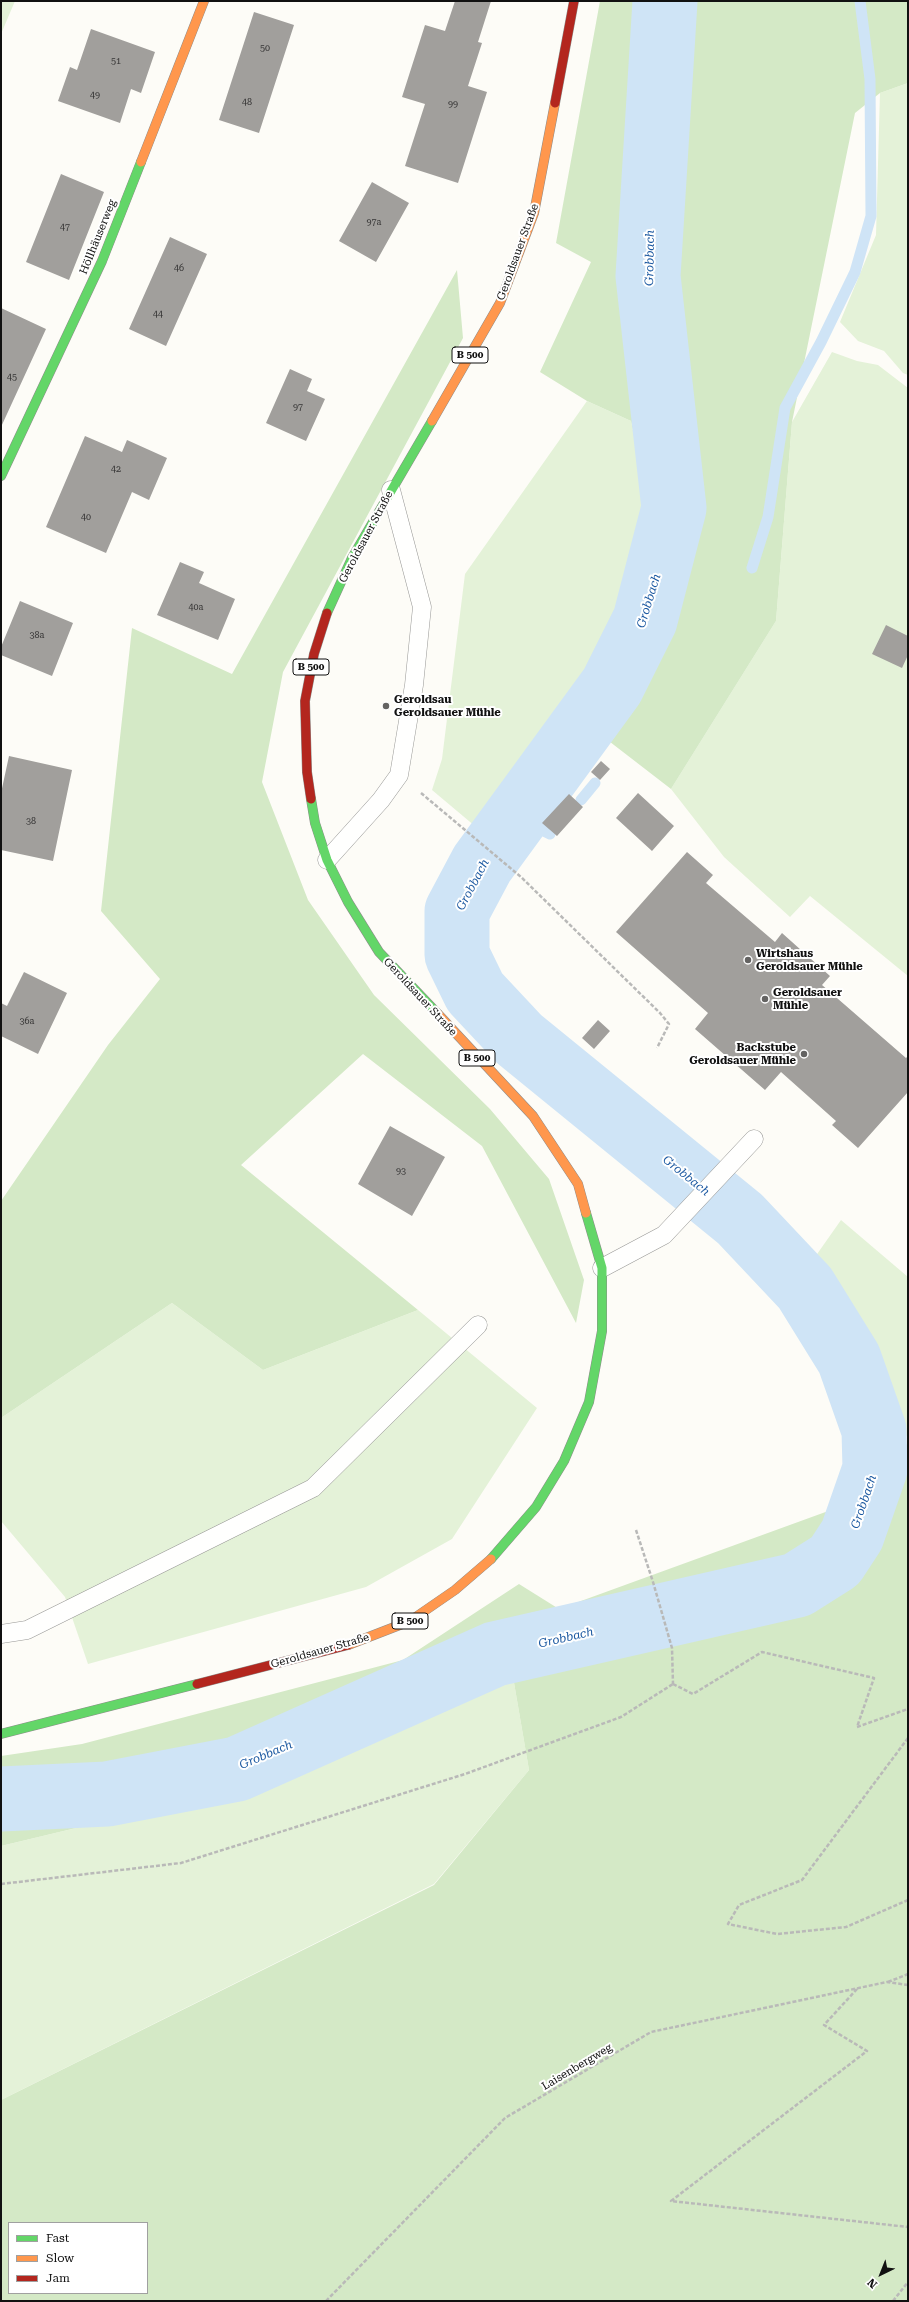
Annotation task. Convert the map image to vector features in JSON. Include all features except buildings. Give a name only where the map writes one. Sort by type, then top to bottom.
[{"type":"main road","name":"Höllhäuserweg","points":[[1,476],[102,261],[204,1]]},
{"type":"main road","name":"Geroldsauer Straße","points":[[1,1734],[348,1645],[410,1621],[455,1590],[499,1552],[536,1507],[564,1461],[589,1402],[602,1331],[602,1268],[578,1184],[533,1116],[379,952],[348,902],[327,860],[315,823],[307,772],[305,701],[314,654],[328,610],[352,558],[500,303],[534,213],[574,1]]},
{"type":"lane","points":[[327,860],[381,800],[399,775],[414,685],[422,608],[391,490]]},
{"type":"lane","points":[[602,1268],[664,1235],[754,1139]]},
{"type":"lane","points":[[1,1634],[27,1630],[313,1488],[478,1325]]},
{"type":"path","points":[[427,799],[521,877],[669,1024],[658,1048]]},
{"type":"path","points":[[636,1530],[672,1648],[673,1684]]},
{"type":"path","points":[[673,1684],[693,1694],[762,1652],[874,1678],[857,1727],[908,1708]]},
{"type":"path","points":[[1,1884],[181,1863],[465,1774],[621,1717],[673,1684]]},
{"type":"path","points":[[908,1738],[802,1880],[739,1905],[728,1924],[777,1934],[846,1927],[908,1900]]},
{"type":"path","points":[[888,1982],[908,1974]]},
{"type":"path","name":"Laisenbergweg","points":[[326,2301],[505,2118],[651,2032],[888,1982],[908,1985]]},
{"type":"path","points":[[857,1989],[824,2025],[867,2051],[671,2201],[908,2227]]},
{"type":"path","points":[[893,2301],[908,2282]]},
{"type":"green space","points":[[1,1],[15,1],[1,34]]},
{"type":"green space","points":[[600,1],[908,1],[908,83],[880,93],[855,113],[792,422],[776,621],[671,789],[579,718],[566,704],[597,663],[649,507],[631,421],[587,401],[540,372],[591,262],[556,243]]},
{"type":"green space","points":[[908,83],[908,375],[903,373],[884,351],[858,341],[840,322],[876,235],[880,93]]},
{"type":"green space","points":[[457,270],[463,338],[283,672],[262,782],[308,900],[374,995],[490,1109],[549,1179],[584,1280],[576,1323],[482,1146],[363,1054],[241,1165],[418,1310],[263,1370],[172,1303],[1,1418],[1,1201],[108,1045],[160,979],[101,911],[132,628],[232,674]]},
{"type":"green space","points":[[832,352],[857,361],[878,365],[908,388],[908,976],[810,896],[790,917],[724,857],[671,789],[776,621],[792,422]]},
{"type":"green space","points":[[587,401],[631,421],[649,507],[597,664],[566,703],[579,718],[482,832],[432,790],[442,759],[465,574]]},
{"type":"green space","points":[[841,1220],[908,1277],[908,1439],[815,1257]]},
{"type":"green space","points":[[172,1303],[263,1370],[418,1310],[537,1408],[452,1539],[366,1587],[88,1664],[65,1597],[1,1521],[1,1418]]},
{"type":"green space","points":[[908,1443],[908,2301],[1,2301],[1,2100],[434,1885],[529,1770],[512,1671],[247,1787],[1,1846],[1,1756],[82,1744],[403,1660],[519,1584],[559,1609],[842,1506]]},
{"type":"green space","points":[[512,1671],[529,1770],[434,1884],[1,2100],[1,1846],[247,1787]]},
{"type":"waterway","name":"Grobbach","points":[[1,1799],[107,1794],[237,1769],[495,1654],[797,1585],[835,1561],[852,1535],[875,1469],[874,1430],[849,1359],[805,1288],[740,1219],[519,1039],[475,992],[457,955],[457,911],[482,864],[612,686],[645,620],[674,508],[648,276],[665,1]]},
{"type":"waterway","points":[[752,568],[768,517],[785,408],[821,342],[855,272],[871,216],[870,79],[860,1]]},
{"type":"waterway","points":[[581,800],[595,783]]},
{"type":"waterway","points":[[504,834],[532,825],[550,834]]},
{"type":"traffic: fast","points":[[1,476],[102,261],[141,162]]},
{"type":"traffic: fast","points":[[327,613],[352,558],[432,421]]},
{"type":"traffic: fast","points":[[311,799],[315,823],[327,860],[348,902],[379,952],[437,1013]]},
{"type":"traffic: fast","points":[[491,1559],[536,1507],[564,1461],[589,1402],[602,1331],[602,1268],[586,1213]]},
{"type":"traffic: fast","points":[[1,1734],[197,1684]]},
{"type":"traffic: slow","points":[[141,162],[204,1]]},
{"type":"traffic: slow","points":[[432,421],[500,303],[534,213],[555,103]]},
{"type":"traffic: slow","points":[[437,1013],[533,1116],[578,1184],[586,1213]]},
{"type":"traffic: slow","points":[[348,1645],[410,1621],[455,1590],[491,1559]]},
{"type":"traffic: jam","points":[[555,103],[574,1]]},
{"type":"traffic: jam","points":[[311,799],[307,772],[305,701],[314,654],[327,613]]},
{"type":"traffic: jam","points":[[197,1684],[348,1645]]},
{"type":"place","name":"Geroldsau Geroldsauer Mühle","points":[[386,706]]},
{"type":"place","name":"Wirtshaus Geroldsauer Mühle","points":[[748,960]]},
{"type":"place","name":"Geroldsauer Mühle","points":[[765,999]]},
{"type":"place","name":"Backstube Geroldsauer Mühle","points":[[804,1054]]}]
